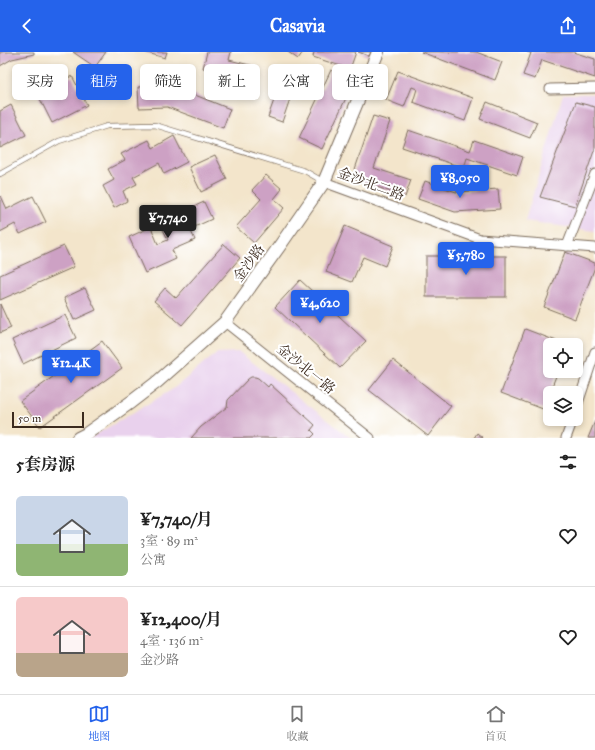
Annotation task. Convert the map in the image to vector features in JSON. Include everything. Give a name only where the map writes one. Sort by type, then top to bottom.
[{"type":"street","name":"金沙路","points":[[78,438],[86,434],[157,382],[225,322],[324,182],[378,52]]},
{"type":"street","points":[[550,89],[595,88]]},
{"type":"street","points":[[567,246],[595,174]]},
{"type":"street","name":"金沙北二路","points":[[324,182],[480,239],[595,248]]},
{"type":"street","name":"金沙北一路","points":[[225,322],[370,438]]},
{"type":"street","points":[[583,388],[595,352]]},
{"type":"street","points":[[566,438],[570,426]]},
{"type":"lane","points":[[0,174],[59,141],[107,126],[155,125],[305,171],[324,182]]},
{"type":"shaded area","points":[[563,94],[595,94],[595,231],[525,221]]},
{"type":"shaded area","points":[[239,352],[351,438],[90,438],[173,389],[217,353]]},
{"type":"building","points":[[0,52],[34,52],[34,54],[12,59],[0,66]]},
{"type":"building","points":[[73,52],[106,52],[97,64],[91,64]]},
{"type":"building","points":[[144,52],[167,52],[165,58]]},
{"type":"building","points":[[207,52],[231,52],[229,60],[246,64],[204,64]]},
{"type":"building","points":[[288,52],[303,52],[298,59]]},
{"type":"building","points":[[314,52],[356,52],[352,64],[335,64],[313,57]]},
{"type":"building","points":[[358,52],[371,52],[369,56]]},
{"type":"building","points":[[421,52],[476,52],[502,62],[495,80]]},
{"type":"building","points":[[527,52],[573,52],[595,59],[595,78],[542,60],[535,79],[523,75],[531,53]]},
{"type":"building","points":[[332,70],[332,100],[345,100],[322,149],[299,138],[317,100],[324,100],[324,85]]},
{"type":"building","points":[[398,71],[473,98],[465,121],[413,102],[417,89],[412,87],[404,107],[386,100],[388,100],[388,95]]},
{"type":"building","points":[[72,76],[76,84],[76,100],[84,100],[87,105],[52,123],[40,100],[68,100],[68,78]]},
{"type":"building","points":[[138,87],[140,87],[140,100],[196,100],[196,95],[204,99],[204,100],[230,109],[223,128],[167,107],[139,108]]},
{"type":"building","points":[[274,100],[290,100],[282,122],[268,117]]},
{"type":"building","points":[[487,102],[537,122],[530,138],[480,119]]},
{"type":"building","points":[[576,102],[595,107],[595,148],[575,206],[540,197]]},
{"type":"building","points":[[11,105],[26,135],[0,148],[0,111]]},
{"type":"building","points":[[373,116],[390,121],[374,168],[411,180],[405,197],[352,178]]},
{"type":"building","points":[[408,130],[470,151],[474,140],[523,157],[517,175],[467,158],[464,168],[402,147]]},
{"type":"building","points":[[174,136],[187,162],[164,174],[159,163],[133,177],[137,184],[123,191],[127,201],[114,208],[103,186],[114,180],[108,169],[125,160],[121,154],[149,140],[153,148]]},
{"type":"building","points":[[215,155],[227,179],[201,192],[189,167]]},
{"type":"building","points":[[266,175],[282,189],[274,199],[284,208],[254,243],[236,227],[261,199],[252,190]]},
{"type":"building","points":[[425,181],[456,192],[498,189],[500,209],[455,212],[418,199]]},
{"type":"building","points":[[1,196],[7,209],[33,196],[46,222],[20,234],[15,224],[0,232]]},
{"type":"building","points":[[204,202],[212,219],[190,229],[195,240],[172,250],[176,259],[145,273],[129,237],[151,227],[158,244],[168,240],[163,229],[188,218],[184,211]]},
{"type":"building","points":[[345,226],[393,246],[385,266],[363,257],[352,282],[326,272]]},
{"type":"building","points":[[224,244],[240,258],[182,325],[154,301],[165,288],[176,298]]},
{"type":"building","points":[[64,246],[74,267],[0,300],[0,275]]},
{"type":"building","points":[[565,252],[595,263],[595,267],[575,319],[544,307]]},
{"type":"building","points":[[426,256],[506,256],[506,297],[426,297]]},
{"type":"building","points":[[300,280],[366,341],[340,368],[275,307]]},
{"type":"building","points":[[85,288],[96,310],[74,320],[64,298]]},
{"type":"building","points":[[0,304],[11,328],[0,333]]},
{"type":"building","points":[[65,315],[76,338],[23,364],[12,340]]},
{"type":"building","points":[[525,329],[549,338],[543,338],[543,378],[555,378],[552,386],[543,386],[543,409],[501,393]]},
{"type":"building","points":[[102,341],[122,368],[40,427],[20,401]]},
{"type":"building","points":[[393,360],[451,406],[428,436],[369,390]]},
{"type":"building","points":[[251,377],[258,378],[268,387],[270,384],[315,425],[311,430],[315,434],[311,438],[191,438],[201,427],[227,407],[228,400]]},
{"type":"building","points":[[595,421],[595,438],[588,438]]},
{"type":"building","points":[[477,433],[483,438],[474,438]]}]
